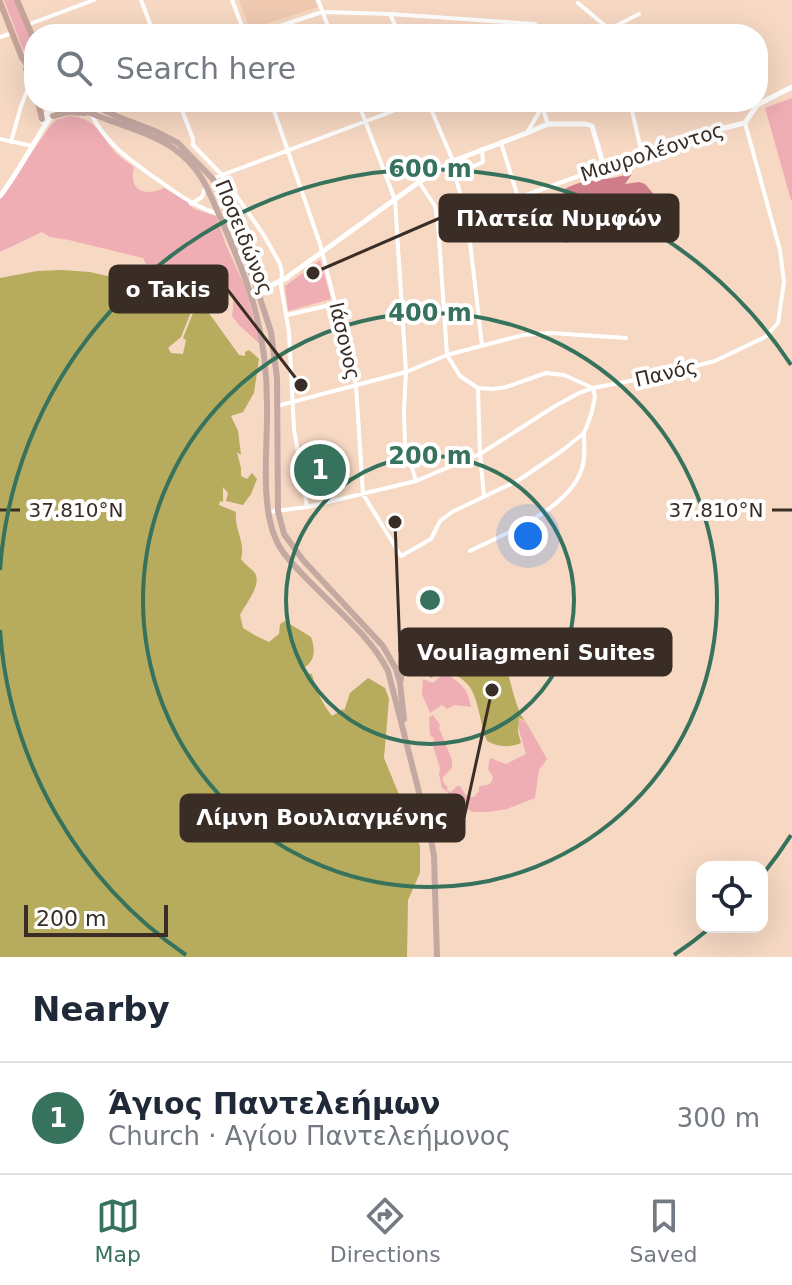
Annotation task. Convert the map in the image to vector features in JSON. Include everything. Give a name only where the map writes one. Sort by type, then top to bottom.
[{"type":"highway","points":[[17,0],[27,24]]},
{"type":"highway","points":[[0,2],[24,62]]},
{"type":"highway","points":[[40,112],[42,119]]},
{"type":"main road","points":[[53,116],[68,112],[91,114]]},
{"type":"main road","name":"Ποσειδώνος","points":[[87,112],[165,144],[209,181],[219,214],[271,332],[277,406],[278,511],[284,534],[295,552],[379,641],[400,683],[404,731]]},
{"type":"main road","name":"Ποσειδώνος","points":[[111,112],[161,134],[189,153],[209,181],[254,292],[266,365],[268,512],[275,538],[288,558],[388,662],[433,849],[437,957]]},
{"type":"main road","points":[[400,683],[402,673],[410,669]]},
{"type":"street","points":[[30,24],[94,0]]},
{"type":"street","points":[[141,0],[150,24]]},
{"type":"street","points":[[232,0],[241,24]]},
{"type":"street","points":[[318,0],[327,24]]},
{"type":"street","points":[[578,3],[603,24]]},
{"type":"street","points":[[286,24],[322,12],[535,24]]},
{"type":"street","points":[[390,14],[394,24]]},
{"type":"street","points":[[623,24],[639,14]]},
{"type":"street","points":[[0,37],[12,33]]},
{"type":"street","points":[[768,99],[792,87]]},
{"type":"street","points":[[11,142],[24,98]]},
{"type":"street","points":[[39,133],[47,112]]},
{"type":"street","points":[[0,196],[55,112]]},
{"type":"street","points":[[183,112],[193,139],[189,153]]},
{"type":"street","name":"Ιάσονος","points":[[274,112],[336,304],[356,385],[363,494]]},
{"type":"street","points":[[362,112],[395,200],[406,372],[405,445],[416,481]]},
{"type":"street","points":[[191,204],[202,197],[209,181],[389,112]]},
{"type":"street","points":[[432,112],[453,161]]},
{"type":"street","points":[[527,133],[539,112]]},
{"type":"street","points":[[546,112],[548,124]]},
{"type":"street","points":[[632,112],[642,154]]},
{"type":"street","points":[[745,123],[752,112]]},
{"type":"street","points":[[91,114],[122,155],[191,204],[219,214]]},
{"type":"street","name":"Μαυρολέοντος","points":[[469,213],[688,137],[745,123]]},
{"type":"street","name":"Πανός","points":[[363,494],[416,481],[480,454],[555,406],[593,388],[715,361],[765,337],[778,323],[784,282],[780,250],[745,123]]},
{"type":"street","points":[[254,292],[271,288],[453,161],[548,124],[592,126],[604,167]]},
{"type":"street","points":[[0,139],[32,146]]},
{"type":"street","points":[[501,143],[518,197]]},
{"type":"street","points":[[193,145],[222,175],[273,249],[282,272],[294,429],[307,507]]},
{"type":"street","points":[[482,149],[483,162],[461,172],[456,179],[469,213],[482,345]]},
{"type":"street","points":[[419,182],[435,206],[447,355],[460,376],[478,388],[493,389],[546,373],[564,375],[593,388],[595,397],[584,433],[581,474],[566,494],[544,513],[470,551]]},
{"type":"street","points":[[287,315],[336,304]]},
{"type":"street","points":[[277,406],[406,372],[482,345],[536,333],[626,338]]},
{"type":"street","points":[[478,388],[484,497]]},
{"type":"street","points":[[268,512],[363,494],[401,556],[431,539],[440,521],[452,512],[519,480],[584,433]]},
{"type":"shaded area","points":[[4,0],[15,0],[24,24],[24,50]]},
{"type":"shaded area","points":[[239,0],[315,0],[318,7],[265,24],[248,24]]},
{"type":"shaded area","points":[[792,98],[792,200],[766,112],[768,107]]},
{"type":"shaded area","points":[[69,116],[92,124],[118,155],[134,167],[133,182],[140,190],[150,192],[164,188],[186,200],[194,209],[216,216],[246,289],[260,344],[232,316],[232,296],[224,280],[204,278],[202,285],[181,276],[175,266],[146,264],[143,258],[50,237],[42,232],[0,252],[0,198],[51,125]]},
{"type":"shaded area","points":[[632,174],[625,184],[645,184],[657,198],[648,208],[629,217],[619,231],[604,226],[581,235],[573,226],[569,228],[573,236],[571,241],[566,243],[562,235],[552,229],[565,216],[563,190],[583,182]]},
{"type":"shaded area","points":[[320,260],[331,299],[288,311],[285,286]]},
{"type":"shaded area","points":[[62,270],[90,272],[151,286],[193,307],[181,337],[168,348],[171,353],[183,354],[186,340],[183,338],[195,308],[206,309],[239,355],[245,356],[249,350],[259,359],[254,393],[243,412],[231,416],[238,431],[241,476],[247,479],[252,473],[257,479],[243,505],[226,501],[228,493],[223,487],[223,502],[220,501],[219,505],[236,512],[241,559],[257,578],[255,589],[240,615],[243,628],[269,642],[279,634],[280,624],[285,621],[311,637],[314,654],[303,673],[312,674],[332,716],[344,711],[350,693],[368,678],[385,688],[389,699],[384,758],[420,846],[420,873],[408,900],[407,957],[0,957],[0,278]]},
{"type":"shaded area","points":[[456,635],[442,644],[456,649],[468,648],[472,644],[481,650],[484,648],[483,641],[490,641],[494,653],[506,664],[516,702],[525,721],[519,718],[521,743],[504,746],[487,741],[475,698],[467,683],[443,668],[436,670],[432,678],[423,673],[427,660],[437,650],[433,660],[453,651],[439,644]]},
{"type":"shaded area","points":[[444,673],[462,686],[471,707],[455,705],[447,709],[442,705],[430,713],[422,694],[423,679],[433,683]]},
{"type":"shaded area","points":[[433,715],[440,725],[452,760],[452,768],[443,777],[446,790],[451,792],[460,786],[471,797],[479,791],[479,787],[490,784],[492,780],[488,769],[490,758],[506,764],[526,754],[519,719],[526,722],[547,759],[539,770],[535,798],[507,809],[472,812],[442,788],[434,738],[430,735],[429,717]]},
{"type":"place","name":"Πλατεία Νυμφών","points":[[313,273]]},
{"type":"place","name":"o Takis","points":[[301,385]]},
{"type":"place","name":"Άγιος Παντελεήμων","points":[[320,470]]},
{"type":"place","name":"Vouliagmeni Suites","points":[[395,522]]},
{"type":"place","name":"Λίμνη Βουλιαγμένης","points":[[492,690]]}]
